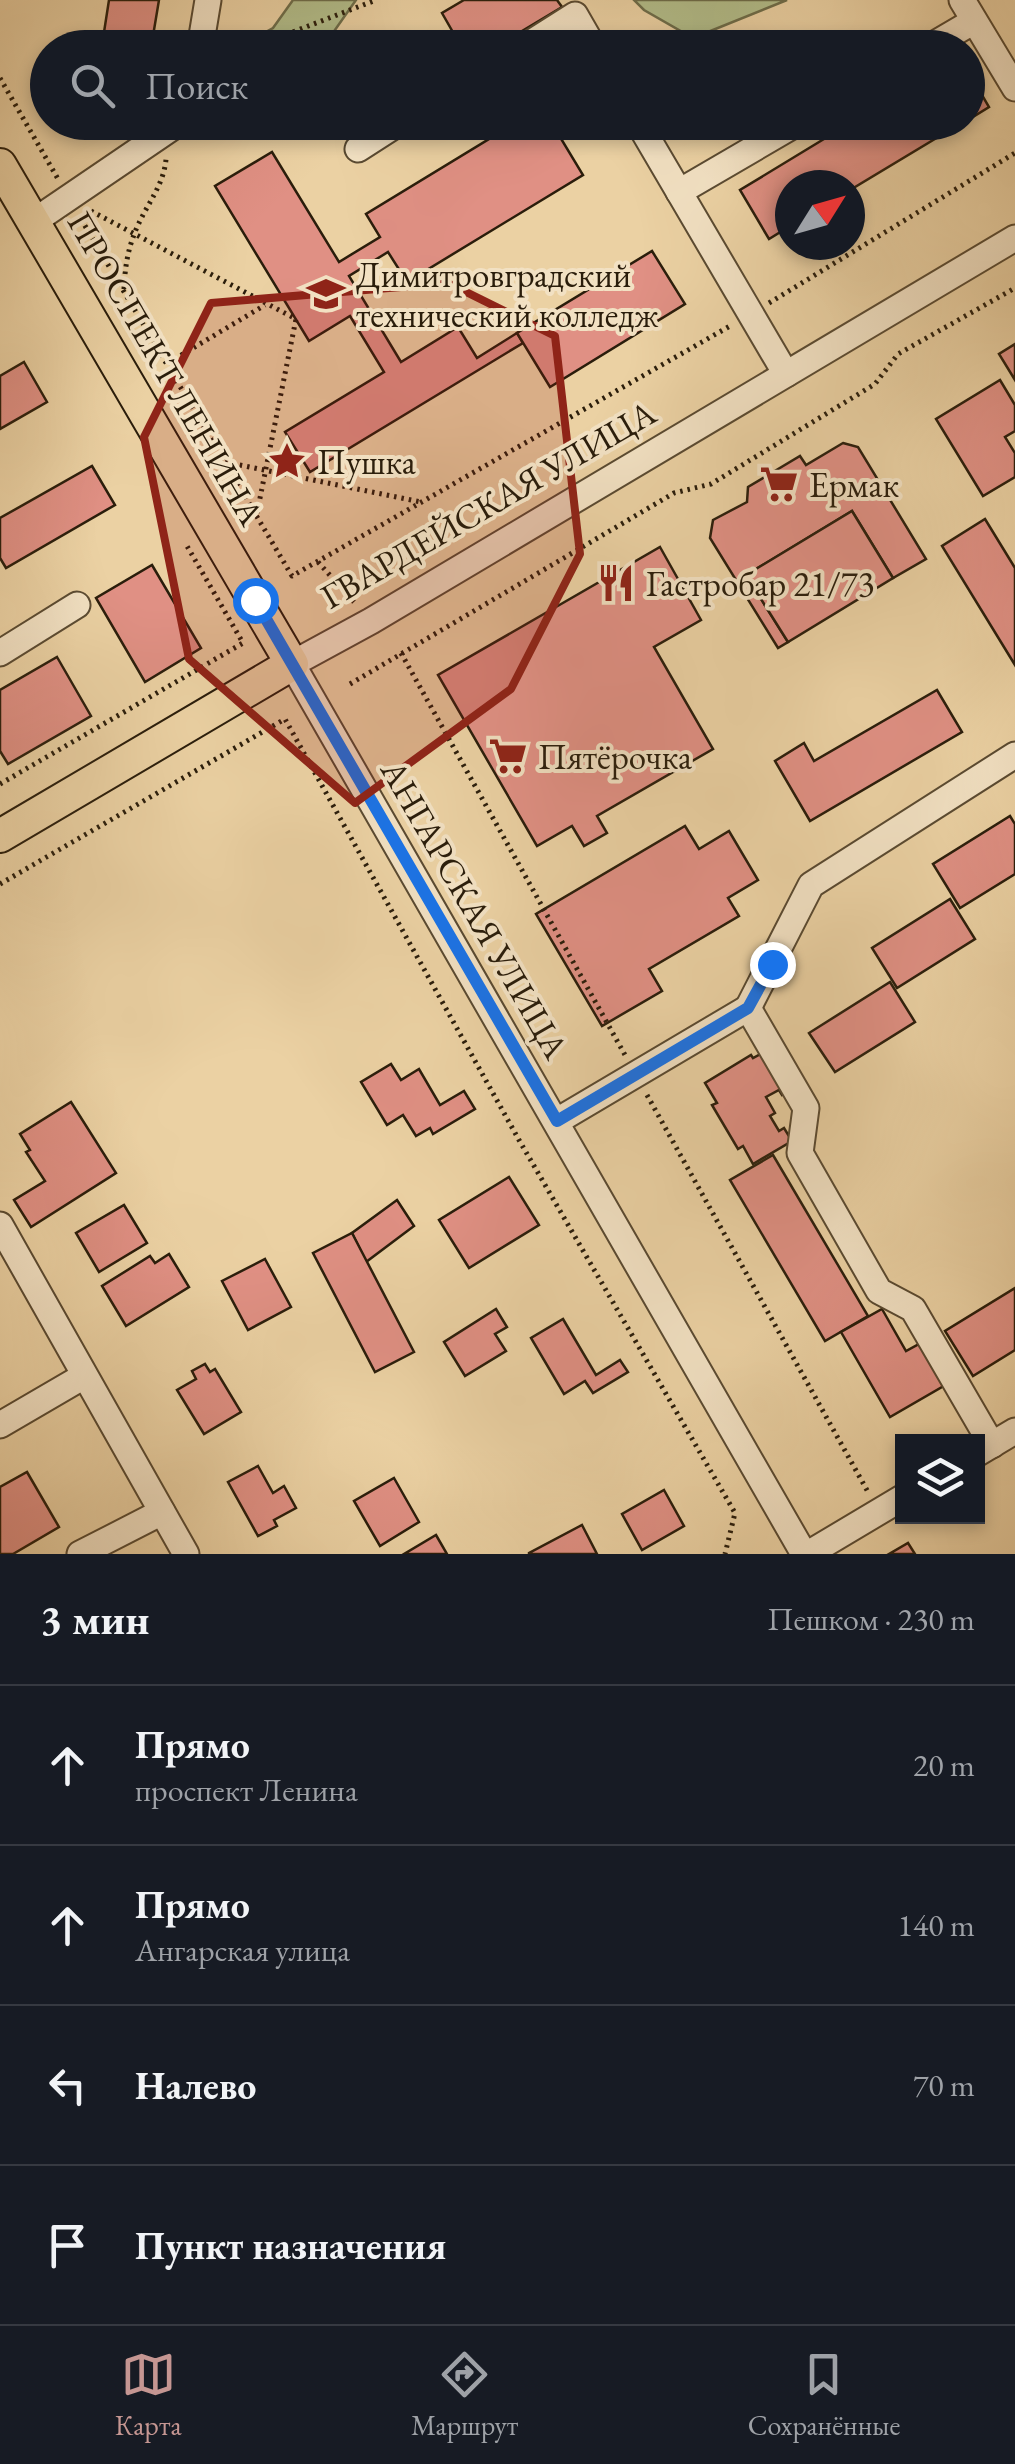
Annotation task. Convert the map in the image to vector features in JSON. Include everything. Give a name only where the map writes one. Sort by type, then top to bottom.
[{"type":"main road","name":"ПРОСПЕКТ ЛЕНИНА","points":[[0,165],[292,664]]},
{"type":"main road","name":"ГВАРДЕЙСКАЯ УЛИЦА","points":[[0,836],[292,664]]},
{"type":"street","points":[[203,30],[208,0]]},
{"type":"street","points":[[947,30],[968,10]]},
{"type":"street","points":[[551,30],[576,15],[584,30]]},
{"type":"street","points":[[985,38],[1015,88]]},
{"type":"street","points":[[33,222],[155,140]]},
{"type":"street","points":[[358,148],[371,140]]},
{"type":"street","points":[[649,140],[786,374]]},
{"type":"street","points":[[679,192],[768,140]]},
{"type":"street","name":"ГВАРДЕЙСКАЯ УЛИЦА","points":[[292,664],[1015,238]]},
{"type":"street","points":[[0,653],[77,605]]},
{"type":"street","name":"АНГАРСКАЯ УЛИЦА","points":[[292,664],[806,1554]]},
{"type":"street","points":[[557,1121],[748,1008],[811,885],[1015,755]]},
{"type":"street","points":[[748,1008],[806,1108],[800,1153],[880,1291],[913,1309],[976,1434]]},
{"type":"street","points":[[0,1225],[186,1554]]},
{"type":"street","points":[[0,1424],[84,1376]]},
{"type":"street","points":[[985,1448],[1015,1431]]},
{"type":"street","points":[[806,1554],[895,1502]]},
{"type":"street","points":[[80,1554],[162,1512]]},
{"type":"path","points":[[298,30],[376,0]]},
{"type":"path","points":[[0,78],[30,131]]},
{"type":"path","points":[[35,140],[292,576],[750,314],[1015,153]]},
{"type":"path","points":[[124,290],[126,257],[165,173],[171,140]]},
{"type":"path","points":[[69,199],[296,319],[257,516]]},
{"type":"path","points":[[350,684],[674,493],[711,484],[875,384],[898,354],[1015,288]]},
{"type":"path","points":[[168,363],[265,305]]},
{"type":"path","points":[[225,462],[422,502]]},
{"type":"path","points":[[318,562],[354,602]]},
{"type":"path","points":[[0,784],[242,642]]},
{"type":"path","points":[[0,884],[285,719],[519,1140],[735,1514],[725,1554]]},
{"type":"highlighted area","points":[[448,283],[555,336],[580,554],[511,689],[355,803],[189,659],[144,437],[211,303]]},
{"type":"green space","points":[[293,0],[356,0],[335,30],[269,30]]},
{"type":"green space","points":[[634,0],[787,0],[713,30],[679,30]]},
{"type":"building","points":[[109,0],[159,0],[154,30],[104,30]]},
{"type":"building","points":[[464,0],[557,0],[562,7],[524,30],[452,30],[442,13]]},
{"type":"building","points":[[487,140],[562,140],[583,175],[407,282],[388,252],[349,276],[401,362],[458,327],[477,358],[517,333],[523,343],[310,472],[285,432],[384,372],[350,316],[309,341],[215,186],[272,152],[339,262],[380,237],[366,214]]},
{"type":"building","points":[[822,140],[933,140],[865,181],[865,170],[775,170],[775,235],[769,239],[740,190]]},
{"type":"building","points":[[652,251],[685,304],[550,387],[517,333]]},
{"type":"building","points":[[1015,344],[1015,380],[999,354]]},
{"type":"building","points":[[24,362],[47,402],[0,429],[0,376]]},
{"type":"building","points":[[1000,380],[1015,405],[1015,431],[1005,437],[1015,453],[1015,477],[983,496],[936,419]]},
{"type":"building","points":[[843,443],[858,447],[926,559],[893,578],[852,511],[746,575],[788,642],[778,648],[710,538],[713,520],[747,502],[748,487],[800,456],[806,465]]},
{"type":"building","points":[[92,466],[115,505],[6,568],[0,558],[0,518]]},
{"type":"building","points":[[852,511],[893,578],[788,642],[746,575]]},
{"type":"building","points":[[985,519],[1015,568],[1015,665],[942,546]]},
{"type":"building","points":[[660,547],[701,620],[654,647],[713,749],[597,816],[607,833],[584,846],[572,826],[537,846],[438,675]]},
{"type":"building","points":[[152,565],[201,648],[145,682],[96,598]]},
{"type":"building","points":[[57,657],[91,716],[8,764],[0,751],[0,690]]},
{"type":"building","points":[[937,690],[962,732],[810,821],[775,761],[804,743],[814,761]]},
{"type":"building","points":[[1010,816],[1015,824],[1015,874],[960,908],[933,864]]},
{"type":"building","points":[[685,826],[699,849],[729,831],[758,880],[728,898],[739,916],[649,969],[662,991],[602,1026],[536,914]]},
{"type":"building","points":[[950,899],[975,939],[897,988],[872,948]]},
{"type":"building","points":[[890,982],[915,1022],[835,1072],[809,1033]]},
{"type":"building","points":[[766,1051],[790,1090],[782,1095],[779,1090],[766,1097],[775,1113],[770,1116],[779,1131],[784,1128],[792,1141],[753,1164],[743,1146],[738,1149],[712,1105],[717,1103],[705,1083],[751,1055],[753,1058]]},
{"type":"building","points":[[391,1064],[401,1080],[419,1069],[440,1105],[464,1091],[475,1109],[433,1134],[430,1128],[416,1136],[403,1115],[387,1125],[361,1082]]},
{"type":"building","points":[[71,1102],[116,1173],[31,1227],[14,1200],[45,1181],[26,1152],[30,1150],[20,1134]]},
{"type":"building","points":[[773,1155],[868,1316],[825,1341],[730,1180]]},
{"type":"building","points":[[509,1177],[539,1225],[469,1268],[439,1220]]},
{"type":"building","points":[[397,1200],[414,1226],[366,1262],[352,1233]]},
{"type":"building","points":[[124,1205],[147,1243],[99,1272],[76,1233]]},
{"type":"building","points":[[352,1233],[414,1352],[375,1372],[313,1253]]},
{"type":"building","points":[[169,1254],[189,1287],[126,1326],[102,1286],[150,1256],[155,1263]]},
{"type":"building","points":[[265,1259],[291,1307],[248,1330],[222,1281]]},
{"type":"building","points":[[1015,1288],[1015,1350],[973,1376],[945,1331]]},
{"type":"building","points":[[496,1309],[507,1327],[495,1334],[506,1351],[465,1376],[444,1342]]},
{"type":"building","points":[[882,1309],[906,1351],[930,1338],[954,1380],[890,1417],[841,1332]]},
{"type":"building","points":[[563,1319],[596,1375],[620,1360],[628,1372],[593,1393],[585,1381],[564,1394],[531,1338]]},
{"type":"building","points":[[205,1364],[210,1372],[215,1369],[241,1412],[204,1434],[177,1390],[196,1379],[192,1371]]},
{"type":"building","points":[[258,1466],[273,1493],[284,1486],[296,1508],[274,1520],[277,1526],[258,1536],[228,1482]]},
{"type":"building","points":[[27,1472],[59,1527],[13,1554],[0,1554],[0,1487]]},
{"type":"building","points":[[394,1478],[419,1522],[380,1546],[354,1501]]},
{"type":"building","points":[[664,1490],[684,1526],[642,1550],[622,1514]]},
{"type":"building","points":[[582,1525],[597,1554],[529,1554],[529,1553]]},
{"type":"building","points":[[436,1535],[447,1554],[404,1554]]},
{"type":"building","points":[[908,1543],[915,1554],[889,1554]]},
{"type":"place","name":"Димитровградский технический колледж","points":[[326,294]]},
{"type":"place","name":"Пушка","points":[[287,461]]},
{"type":"place","name":"Ермак","points":[[779,484]]},
{"type":"place","name":"Гастробар 21/73","points":[[616,583]]},
{"type":"place","name":"Пятёрочка","points":[[508,756]]},
{"type":"route","points":[[255,600],[557,1121],[748,1008],[772,964]]}]
